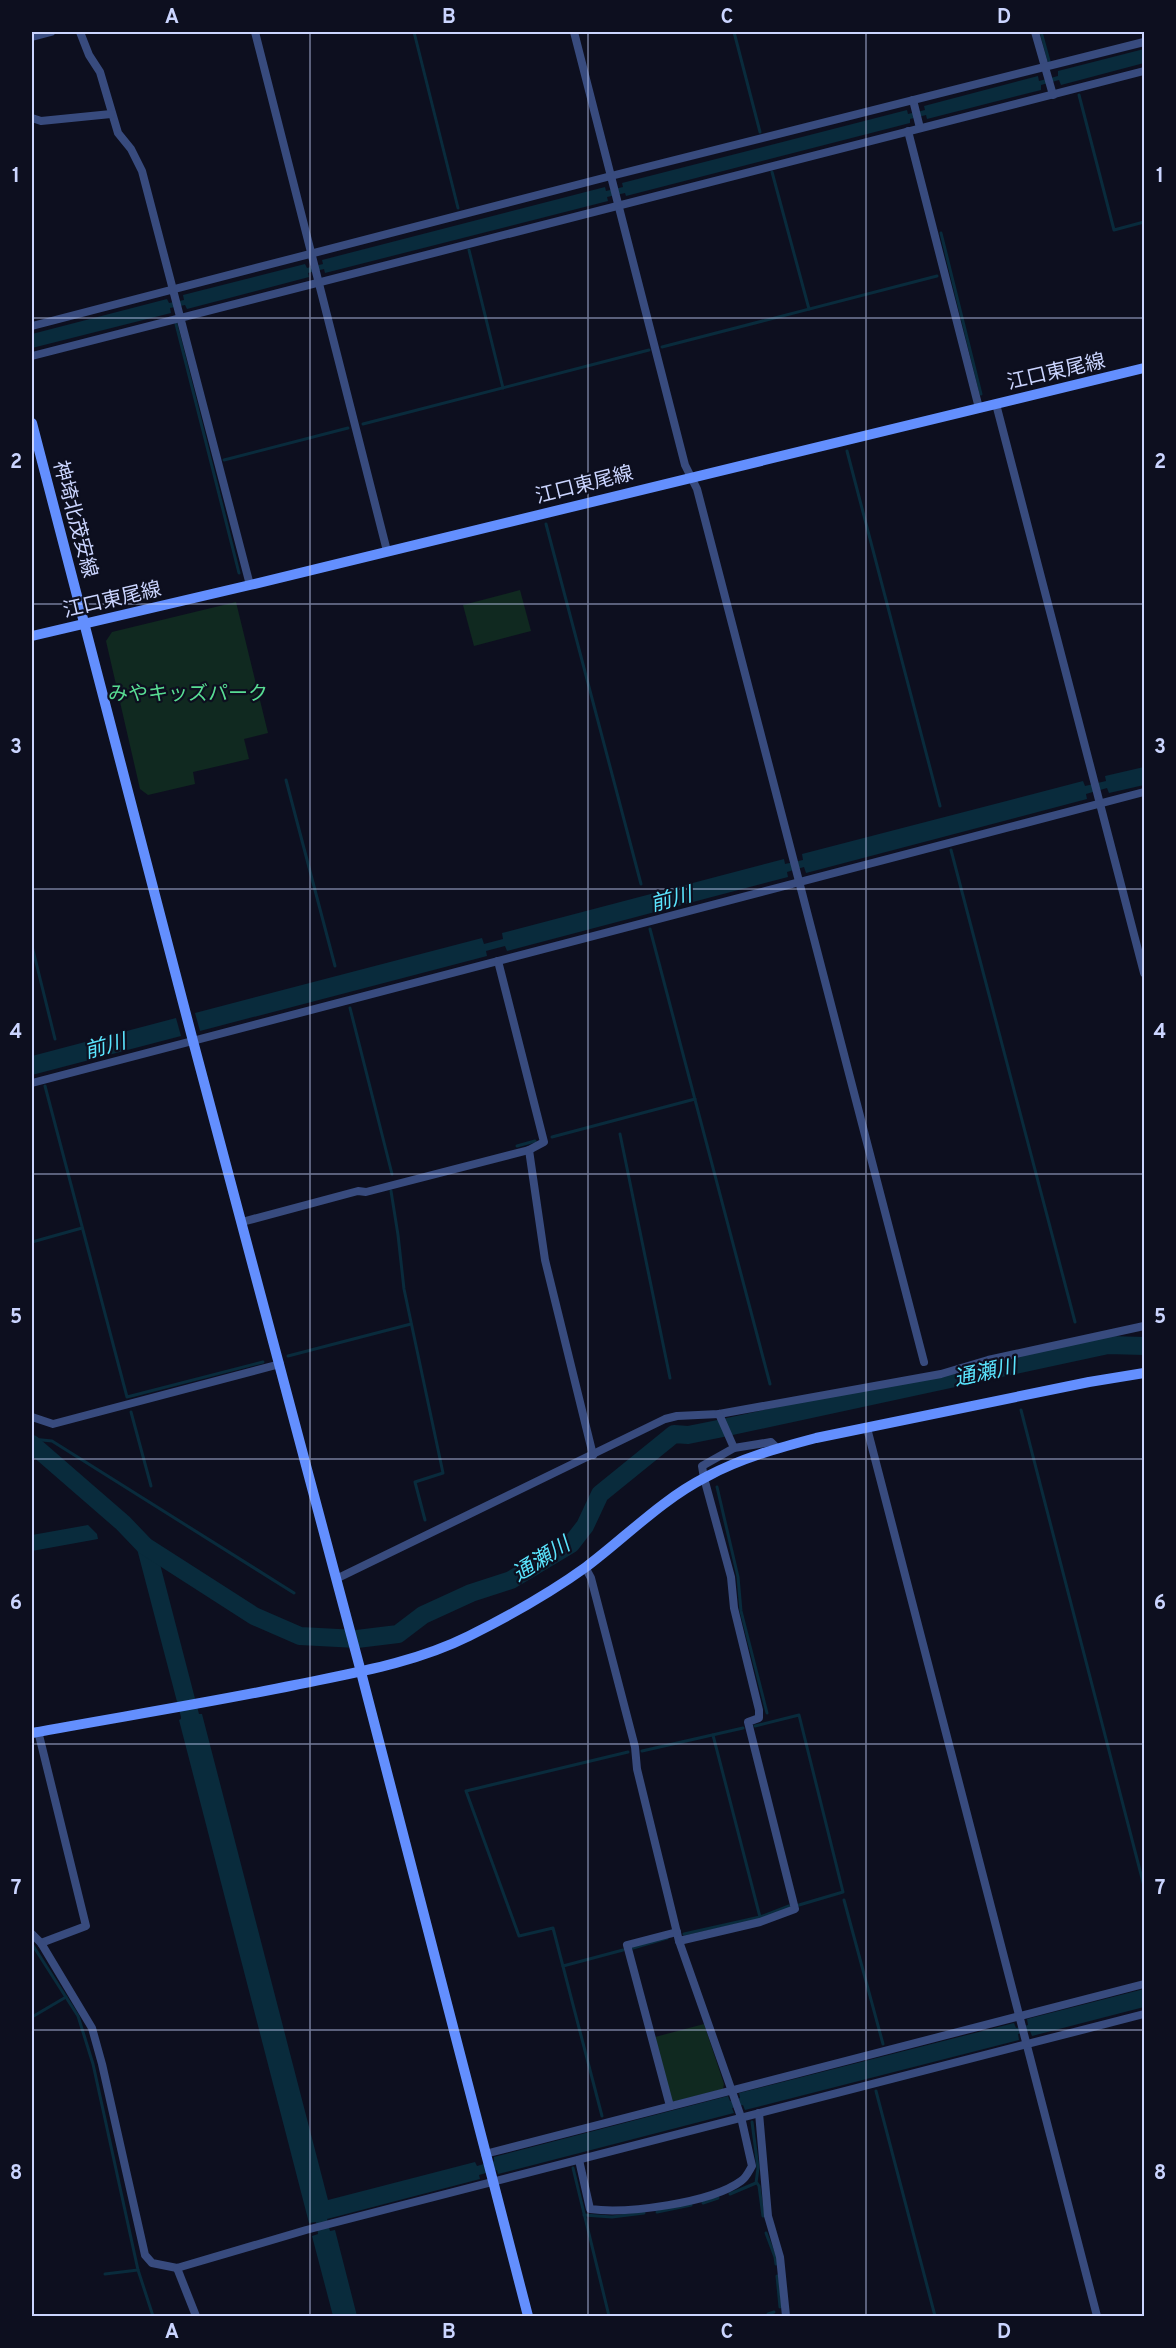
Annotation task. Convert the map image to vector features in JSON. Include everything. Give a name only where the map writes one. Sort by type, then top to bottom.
[{"type":"street","points":[[32,36],[51,32]]},
{"type":"street","points":[[80,32],[88,55],[100,72],[118,133],[131,149],[142,171],[250,585]]},
{"type":"street","points":[[255,32],[387,552]]},
{"type":"street","points":[[574,32],[690,477],[697,489],[924,1362]]},
{"type":"street","points":[[1035,32],[1053,95]]},
{"type":"street","points":[[32,326],[611,176],[1144,42]]},
{"type":"street","points":[[32,356],[617,200],[920,128],[1144,71]]},
{"type":"street","points":[[913,100],[920,128]]},
{"type":"street","points":[[32,118],[40,121],[111,114]]},
{"type":"street","points":[[908,130],[979,408]]},
{"type":"street","name":"江口東尾線","points":[[32,636],[1144,369]]},
{"type":"street","points":[[996,404],[1144,974]]},
{"type":"street","name":"神埼北茂安線","points":[[32,423],[528,2316]]},
{"type":"street","points":[[32,1083],[1144,792]]},
{"type":"street","points":[[242,1222],[358,1191],[366,1192],[447,1169],[529,1150],[544,1142],[498,961]]},
{"type":"street","points":[[529,1150],[545,1260],[593,1455]]},
{"type":"street","points":[[336,1579],[665,1419],[686,1415],[721,1416],[941,1374],[988,1360],[1144,1326]]},
{"type":"street","points":[[32,1417],[53,1424],[280,1364]]},
{"type":"street","points":[[41,1943],[86,1926],[35,1732],[201,1703],[361,1672],[403,1661],[467,1637],[519,1609],[585,1568],[670,1500],[704,1478],[743,1459],[777,1448],[867,1428],[1089,1382],[1144,1373]]},
{"type":"street","points":[[721,1416],[734,1446]]},
{"type":"street","points":[[867,1428],[1097,2316]]},
{"type":"street","points":[[680,1941],[760,1922],[795,1909],[748,1722],[759,1718],[759,1710],[734,1608],[731,1577],[702,1466],[734,1446],[771,1442],[777,1448]]},
{"type":"street","points":[[579,2160],[590,2209],[612,2212],[694,2200],[743,2180],[752,2166],[741,2117],[677,1932],[637,1769],[635,1747],[591,1578],[585,1568]]},
{"type":"street","points":[[670,2106],[627,1945],[677,1932]]},
{"type":"street","points":[[32,1934],[41,1943],[92,2028],[145,2255],[152,2263],[177,2268],[492,2180],[579,2160],[1144,2014]]},
{"type":"street","points":[[486,2155],[670,2106],[733,2094],[1144,1984]]},
{"type":"street","points":[[759,2114],[768,2216],[780,2257],[786,2316]]},
{"type":"street","points":[[177,2268],[196,2316]]},
{"type":"green space","points":[[520,590],[531,631],[474,646],[463,605]]},
{"type":"green space","name":"みやキッズパーク","points":[[236,602],[268,733],[244,739],[249,759],[193,772],[195,784],[148,795],[140,789],[106,641],[112,632]]},
{"type":"green space","points":[[704,2024],[724,2084],[723,2089],[672,2102],[655,2037]]},
{"type":"water","points":[[1144,49],[1144,63],[1061,85],[1059,80],[1041,85],[1041,90],[927,119],[926,115],[910,119],[910,123],[626,196],[625,193],[607,197],[608,201],[325,273],[324,269],[308,273],[309,277],[187,309],[185,305],[170,308],[171,313],[32,348],[32,334],[167,299],[169,303],[184,300],[183,295],[305,264],[307,268],[323,264],[322,260],[605,187],[606,191],[623,187],[622,183],[907,110],[908,114],[925,110],[924,106],[1038,76],[1039,81],[1058,76],[1058,71]]},
{"type":"water","name":"前川","points":[[1144,767],[1144,785],[1109,793],[1107,788],[1086,794],[1087,799],[806,873],[804,867],[787,872],[788,877],[507,951],[505,946],[486,951],[487,956],[200,1031],[195,1013],[482,938],[484,944],[503,939],[502,933],[784,859],[785,864],[803,860],[802,854],[1083,781],[1085,786],[1106,781],[1105,776]]},
{"type":"water","name":"前川","points":[[176,1018],[181,1036],[32,1075],[32,1056]]},
{"type":"water","points":[[88,1525],[97,1534],[98,1539],[32,1551],[32,1535]]},
{"type":"water","points":[[136,1545],[160,1564],[199,1714],[202,1714],[328,2200],[475,2162],[477,2166],[494,2161],[494,2157],[728,2096],[730,2101],[740,2098],[739,2093],[1014,2023],[1016,2028],[1028,2025],[1027,2019],[1144,1989],[1144,2007],[1032,2036],[1030,2031],[1018,2034],[1019,2040],[745,2110],[743,2105],[732,2108],[734,2113],[498,2174],[497,2170],[479,2175],[480,2179],[327,2219],[330,2231],[335,2230],[357,2316],[333,2316],[312,2236],[318,2234],[316,2222],[309,2223]]},
{"type":"waterway","points":[[414,32],[458,208]]},
{"type":"waterway","points":[[734,32],[760,132]]},
{"type":"waterway","points":[[1041,32],[1049,61]]},
{"type":"waterway","points":[[1079,95],[1114,230],[1144,222]]},
{"type":"waterway","points":[[772,172],[809,309]]},
{"type":"waterway","points":[[941,233],[981,394]]},
{"type":"waterway","points":[[469,250],[503,388]]},
{"type":"waterway","points":[[662,347],[937,276]]},
{"type":"waterway","points":[[176,324],[239,573]]},
{"type":"waterway","points":[[363,424],[649,350]]},
{"type":"waterway","points":[[224,460],[348,428]]},
{"type":"waterway","points":[[847,451],[940,806]]},
{"type":"waterway","name":"前川","points":[[546,524],[641,884]]},
{"type":"waterway","points":[[286,780],[335,966]]},
{"type":"waterway","points":[[951,850],[1075,1322]]},
{"type":"waterway","points":[[650,929],[770,1384]]},
{"type":"waterway","points":[[32,946],[55,1039]]},
{"type":"waterway","points":[[350,1008],[392,1174]]},
{"type":"waterway","points":[[45,1086],[127,1397],[263,1362]]},
{"type":"waterway","points":[[552,1137],[695,1099]]},
{"type":"waterway","points":[[620,1134],[670,1378]]},
{"type":"waterway","points":[[517,1146],[535,1141]]},
{"type":"waterway","points":[[391,1191],[404,1289],[443,1473],[415,1482],[425,1520]]},
{"type":"waterway","points":[[32,1242],[82,1228]]},
{"type":"waterway","points":[[288,1356],[411,1324]]},
{"type":"waterway","name":"通瀬川","points":[[32,1444],[123,1523],[145,1546],[254,1616],[300,1636],[357,1639],[398,1634],[423,1615],[471,1593],[511,1580],[571,1544],[585,1526],[600,1494],[674,1434],[688,1435],[718,1429],[1108,1345],[1144,1346]]},
{"type":"waterway","points":[[1021,1410],[1144,1886]]},
{"type":"waterway","points":[[131,1412],[151,1486]]},
{"type":"waterway","points":[[32,1439],[52,1441],[294,1593]]},
{"type":"waterway","points":[[717,1487],[738,1577],[741,1611],[767,1713]]},
{"type":"waterway","name":"通瀬川","points":[[145,1546],[148,1557]]},
{"type":"waterway","points":[[755,1726],[799,1715],[843,1892],[799,1905]]},
{"type":"waterway","points":[[642,1751],[743,1728]]},
{"type":"waterway","points":[[713,1735],[760,1917]]},
{"type":"waterway","points":[[602,2116],[553,1928],[519,1936],[466,1791],[628,1752]]},
{"type":"waterway","points":[[844,1900],[883,2044]]},
{"type":"waterway","points":[[684,1934],[760,1917],[789,1906]]},
{"type":"waterway","points":[[633,1948],[667,1938]]},
{"type":"waterway","points":[[32,1944],[78,2016],[93,2064],[138,2270],[153,2316]]},
{"type":"waterway","points":[[563,1966],[623,1950]]},
{"type":"waterway","points":[[32,2017],[66,1997]]},
{"type":"waterway","points":[[876,2091],[935,2316]]},
{"type":"waterway","points":[[730,2194],[756,2183],[758,2168],[752,2122]]},
{"type":"waterway","points":[[573,2168],[609,2316]]},
{"type":"waterway","points":[[757,2183],[763,2216]]},
{"type":"waterway","points":[[703,2203],[718,2198]]},
{"type":"waterway","points":[[657,2212],[691,2205]]},
{"type":"waterway","points":[[584,2215],[612,2217],[644,2213]]},
{"type":"waterway","points":[[766,2233],[776,2264]]},
{"type":"waterway","points":[[105,2274],[138,2270]]},
{"type":"waterway","points":[[777,2276],[780,2307]]},
{"type":"waterway","points":[[768,2314],[774,2312]]}]
